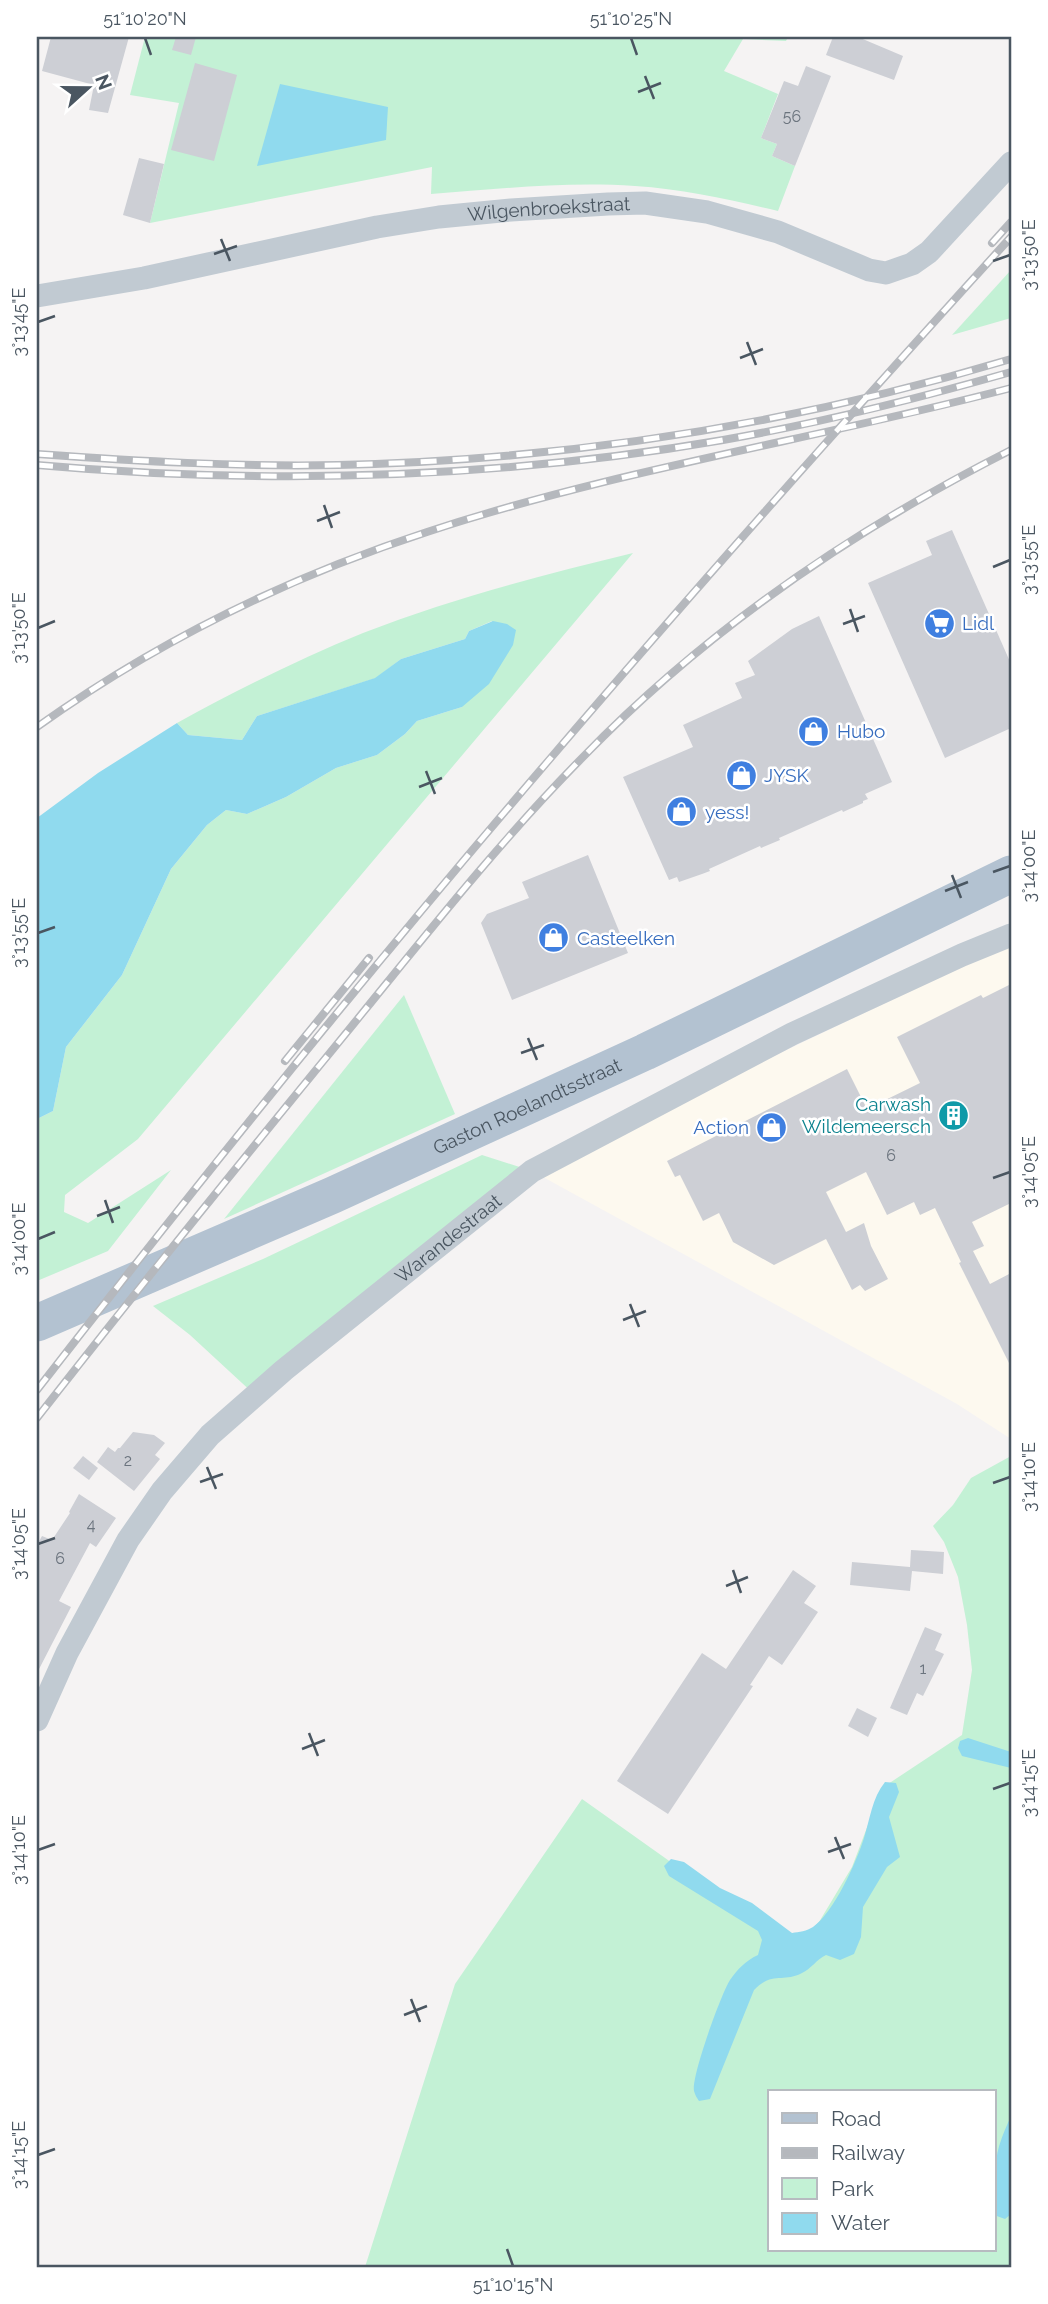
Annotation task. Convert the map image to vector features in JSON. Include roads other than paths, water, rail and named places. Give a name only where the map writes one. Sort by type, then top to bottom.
[{"type":"main road","name":"Gaston Roelandtsstraat","points":[[37,1323],[333,1195],[645,1052],[1011,874]]},
{"type":"street","name":"Wilgenbroekstraat","points":[[37,296],[144,278],[377,227],[511,210],[608,204],[645,203],[707,212],[778,232],[869,270],[886,273],[912,264],[929,253],[1011,163]]},
{"type":"street","name":"Warandestraat","points":[[37,1720],[67,1653],[128,1540],[162,1491],[211,1435],[295,1361],[532,1171],[792,1034],[1011,934]]},
{"type":"water","points":[[280,84],[388,107],[386,140],[257,166]]},
{"type":"water","points":[[493,621],[507,624],[516,630],[513,645],[489,684],[462,707],[417,721],[405,734],[377,755],[336,768],[286,797],[247,814],[226,810],[207,825],[171,869],[122,975],[66,1047],[53,1111],[37,1119],[37,818],[98,773],[177,723],[188,735],[242,740],[257,716],[375,678],[401,659],[465,639],[469,631]]},
{"type":"water","points":[[968,1738],[1011,1752],[1011,1768],[962,1756],[958,1748],[960,1741]]},
{"type":"water","points":[[885,1782],[896,1783],[899,1792],[889,1817],[900,1857],[887,1867],[863,1907],[861,1937],[854,1954],[840,1960],[826,1955],[802,1973],[760,1984],[754,1990],[710,2099],[699,2101],[694,2091],[694,2083],[720,2001],[736,1972],[758,1955],[762,1940],[758,1931],[669,1876],[664,1866],[671,1859],[684,1862],[720,1888],[752,1903],[792,1933],[808,1929],[829,1910],[850,1873],[874,1802]]},
{"type":"water","points":[[1011,2116],[1011,2214],[1005,2219],[996,2216],[996,2160]]},
{"type":"railway","points":[[992,243],[1011,222]]},
{"type":"railway","points":[[37,1390],[289,1072],[483,837],[720,562],[1011,237]]},
{"type":"railway","points":[[37,454],[262,465],[423,462],[508,455],[593,446],[763,420],[929,382],[1011,359]]},
{"type":"railway","points":[[37,465],[209,475],[295,476],[381,475],[552,463],[638,453],[796,426],[940,392],[1011,372]]},
{"type":"railway","points":[[37,727],[129,667],[225,614],[325,570],[427,532],[572,490],[1011,388]]},
{"type":"railway","points":[[37,1418],[453,902],[516,828],[583,757],[680,666],[784,586],[895,514],[1011,450]]},
{"type":"railway","points":[[285,1061],[369,958]]},
{"type":"place","name":"Lidl","points":[[939,623]]},
{"type":"place","name":"Hubo","points":[[814,731]]},
{"type":"place","name":"JYSK","points":[[741,775]]},
{"type":"place","name":"yess!","points":[[682,812]]},
{"type":"place","name":"Casteelken","points":[[554,938]]},
{"type":"place","name":"Carwash Wildemeersch","points":[[954,1115]]},
{"type":"place","name":"Action","points":[[772,1127]]}]
